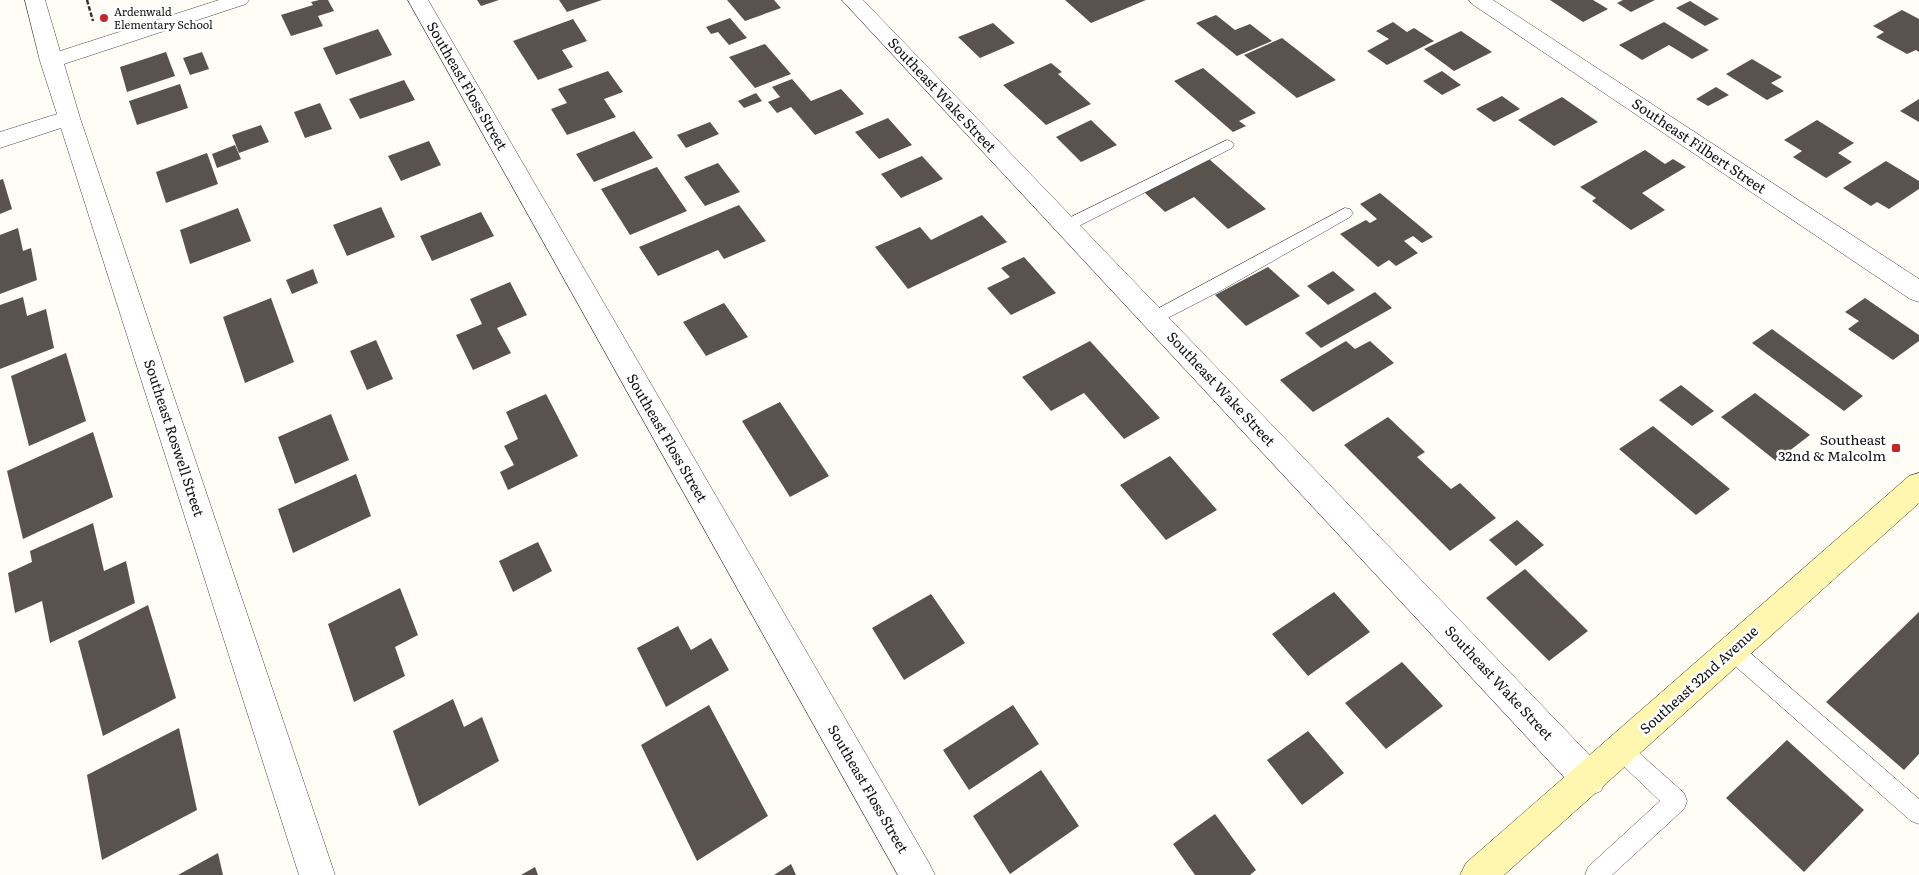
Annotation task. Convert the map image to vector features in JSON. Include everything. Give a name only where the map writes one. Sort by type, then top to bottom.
[{"type":"street","name":"Southeast Roswell Street","points":[[35,0],[69,118],[317,875]]},
{"type":"street","points":[[52,61],[239,0]]},
{"type":"street","name":"Southeast Floss Street","points":[[418,0],[917,875]]},
{"type":"street","name":"Southeast Wake Street","points":[[852,0],[1589,778]]},
{"type":"street","name":"Southeast Filbert Street","points":[[1479,0],[1919,292]]},
{"type":"street","points":[[0,140],[69,118]]},
{"type":"street","name":"Southeast 32nd Avenue","points":[[1478,875],[1919,485]]},
{"type":"lane","points":[[1066,226],[1227,145]]},
{"type":"lane","points":[[1154,318],[1216,286],[1345,213]]},
{"type":"lane","points":[[1733,650],[1919,814]]},
{"type":"lane","points":[[1596,875],[1676,802],[1621,750]]},
{"type":"building","points":[[328,0],[334,11],[318,16],[323,26],[291,36],[281,15],[313,5],[311,2]]},
{"type":"building","points":[[477,0],[499,0],[481,6]]},
{"type":"building","points":[[559,0],[602,0],[567,12]]},
{"type":"building","points":[[727,0],[774,0],[781,8],[745,21]]},
{"type":"building","points":[[1065,0],[1146,0],[1091,23]]},
{"type":"building","points":[[1550,0],[1593,0],[1608,9],[1583,22]]},
{"type":"building","points":[[1623,0],[1655,0],[1631,12],[1617,3]]},
{"type":"building","points":[[1690,1],[1719,19],[1705,26],[1676,8]]},
{"type":"building","points":[[1902,10],[1919,19],[1919,52],[1916,50],[1907,54],[1876,37],[1884,32],[1873,26]]},
{"type":"building","points":[[1216,15],[1235,30],[1250,24],[1272,41],[1237,56],[1196,23]]},
{"type":"building","points":[[730,18],[747,38],[729,45],[718,32],[711,34],[706,27]]},
{"type":"building","points":[[573,19],[587,41],[562,50],[573,67],[538,80],[513,41]]},
{"type":"building","points":[[1393,22],[1407,32],[1414,28],[1434,41],[1387,65],[1367,51],[1389,39],[1376,31]]},
{"type":"building","points":[[1664,22],[1709,50],[1692,59],[1669,45],[1642,60],[1619,45]]},
{"type":"building","points":[[993,23],[1015,43],[980,58],[958,37]]},
{"type":"building","points":[[378,29],[392,55],[336,75],[323,48]]},
{"type":"building","points":[[1461,31],[1492,52],[1454,71],[1424,49]]},
{"type":"building","points":[[1282,38],[1336,80],[1297,98],[1244,55]]},
{"type":"building","points":[[765,44],[791,74],[755,88],[729,57]]},
{"type":"building","points":[[166,52],[175,76],[127,92],[120,67]]},
{"type":"building","points":[[202,52],[209,69],[190,75],[183,58]]},
{"type":"building","points":[[1752,59],[1782,77],[1771,83],[1784,91],[1767,100],[1726,74]]},
{"type":"building","points":[[1051,63],[1062,72],[1058,74],[1091,104],[1046,125],[1003,85]]},
{"type":"building","points":[[1203,68],[1256,113],[1239,121],[1246,126],[1233,132],[1174,81]]},
{"type":"building","points":[[608,71],[623,92],[604,99],[616,117],[567,135],[551,109],[567,103],[558,89]]},
{"type":"building","points":[[1442,71],[1461,85],[1442,95],[1423,81]]},
{"type":"building","points":[[792,79],[811,101],[841,89],[864,114],[815,135],[791,107],[777,113],[768,102],[780,97],[772,87]]},
{"type":"building","points":[[404,80],[415,100],[360,119],[349,99]]},
{"type":"building","points":[[180,84],[188,108],[137,125],[129,101]]},
{"type":"building","points":[[1716,87],[1729,95],[1708,106],[1696,99]]},
{"type":"building","points":[[756,93],[762,101],[744,108],[738,101]]},
{"type":"building","points":[[1502,96],[1520,109],[1494,122],[1476,109]]},
{"type":"building","points":[[1562,97],[1598,122],[1554,146],[1518,120]]},
{"type":"building","points":[[1919,99],[1919,122],[1900,111]]},
{"type":"building","points":[[320,103],[332,129],[305,138],[294,112]]},
{"type":"building","points":[[888,118],[912,145],[879,159],[855,132]]},
{"type":"building","points":[[1091,120],[1117,145],[1081,162],[1056,137]]},
{"type":"building","points":[[1817,120],[1854,143],[1838,153],[1852,162],[1826,178],[1793,157],[1802,151],[1784,140]]},
{"type":"building","points":[[710,122],[719,134],[686,148],[677,135]]},
{"type":"building","points":[[261,125],[269,142],[239,153],[232,135]]},
{"type":"building","points":[[634,131],[653,158],[594,182],[576,154]]},
{"type":"building","points":[[429,141],[441,165],[401,181],[388,156]]},
{"type":"building","points":[[235,145],[241,159],[217,168],[212,154]]},
{"type":"building","points":[[1645,150],[1665,164],[1673,159],[1686,167],[1642,193],[1665,210],[1631,230],[1592,201],[1596,198],[1580,187]]},
{"type":"building","points":[[207,153],[218,184],[166,203],[156,172]]},
{"type":"building","points":[[922,156],[943,179],[901,198],[881,174]]},
{"type":"building","points":[[1209,159],[1266,209],[1228,229],[1194,197],[1165,212],[1143,191]]},
{"type":"building","points":[[1886,161],[1919,181],[1919,189],[1889,209],[1877,202],[1871,206],[1843,188]]},
{"type":"building","points":[[718,163],[740,192],[705,206],[684,177]]},
{"type":"building","points":[[657,167],[687,211],[630,235],[601,189]]},
{"type":"building","points":[[3,179],[12,209],[0,214],[0,180]]},
{"type":"building","points":[[1380,193],[1433,237],[1422,243],[1413,236],[1404,241],[1418,253],[1396,266],[1389,260],[1378,267],[1340,234],[1366,220],[1370,223],[1377,219],[1360,204]]},
{"type":"building","points":[[739,205],[766,241],[724,259],[718,250],[658,276],[639,247]]},
{"type":"building","points":[[381,207],[395,237],[347,256],[333,225]]},
{"type":"building","points":[[238,208],[251,241],[190,264],[180,230]]},
{"type":"building","points":[[481,212],[494,236],[432,261],[420,236]]},
{"type":"building","points":[[982,215],[1007,242],[908,289],[875,247],[920,227],[931,240]]},
{"type":"building","points":[[18,228],[23,251],[31,248],[37,280],[0,294],[0,235]]},
{"type":"building","points":[[1024,257],[1056,293],[1011,315],[987,288],[1010,277],[1001,268]]},
{"type":"building","points":[[1268,267],[1300,296],[1246,326],[1215,295]]},
{"type":"building","points":[[313,269],[318,283],[292,294],[286,280]]},
{"type":"building","points":[[1333,271],[1355,290],[1328,305],[1307,286]]},
{"type":"building","points":[[510,282],[527,315],[497,328],[511,353],[473,370],[456,335],[482,324],[470,299]]},
{"type":"building","points":[[1375,292],[1392,308],[1321,348],[1305,333]]},
{"type":"building","points":[[23,297],[27,316],[46,309],[54,348],[0,369],[0,305]]},
{"type":"building","points":[[271,298],[294,362],[245,383],[223,317]]},
{"type":"building","points":[[1865,298],[1919,335],[1919,341],[1893,360],[1848,329],[1859,321],[1845,312]]},
{"type":"building","points":[[724,303],[748,337],[706,356],[683,322]]},
{"type":"building","points":[[1772,329],[1863,396],[1844,411],[1752,343]]},
{"type":"building","points":[[376,340],[393,379],[367,390],[350,351]]},
{"type":"building","points":[[1090,341],[1160,418],[1124,439],[1084,393],[1051,411],[1022,377]]},
{"type":"building","points":[[1346,341],[1355,349],[1370,341],[1394,363],[1313,412],[1280,380]]},
{"type":"building","points":[[66,353],[86,421],[29,446],[11,376]]},
{"type":"building","points":[[1681,385],[1714,411],[1692,426],[1659,400]]},
{"type":"building","points":[[1755,393],[1810,435],[1776,461],[1721,417]]},
{"type":"building","points":[[546,394],[578,456],[508,490],[500,472],[514,465],[504,446],[518,439],[506,412]]},
{"type":"building","points":[[780,402],[829,476],[790,497],[742,421]]},
{"type":"building","points":[[331,414],[349,460],[295,484],[278,437]]},
{"type":"building","points":[[1388,417],[1425,452],[1417,457],[1451,489],[1460,483],[1496,518],[1450,551],[1344,445]]},
{"type":"building","points":[[1653,426],[1730,489],[1696,515],[1619,449]]},
{"type":"building","points":[[93,432],[113,497],[23,539],[7,471]]},
{"type":"building","points":[[1170,456],[1217,510],[1166,540],[1120,485]]},
{"type":"building","points":[[356,474],[371,516],[293,553],[278,509]]},
{"type":"building","points":[[1517,520],[1544,545],[1516,566],[1489,540]]},
{"type":"building","points":[[93,523],[104,571],[126,561],[135,603],[50,643],[42,601],[15,613],[8,573],[32,562],[30,551]]},
{"type":"building","points":[[538,542],[552,571],[513,592],[499,561]]},
{"type":"building","points":[[1525,569],[1588,631],[1549,661],[1486,598]]},
{"type":"building","points":[[400,588],[418,635],[395,647],[405,676],[354,702],[328,624]]},
{"type":"building","points":[[1334,592],[1370,632],[1308,676],[1272,634]]},
{"type":"building","points":[[931,594],[965,643],[904,680],[872,628]]},
{"type":"building","points":[[148,605],[176,698],[103,736],[78,641]]},
{"type":"building","points":[[1919,612],[1919,754],[1904,770],[1826,702]]},
{"type":"building","points":[[678,626],[691,650],[711,638],[729,670],[666,707],[637,648]]},
{"type":"building","points":[[1402,662],[1443,706],[1386,749],[1345,703]]},
{"type":"building","points":[[453,699],[464,727],[482,717],[499,761],[419,806],[393,731]]},
{"type":"building","points":[[709,705],[768,816],[697,861],[641,745]]},
{"type":"building","points":[[1013,705],[1039,744],[969,790],[943,750]]},
{"type":"building","points":[[179,728],[197,810],[102,860],[87,775]]},
{"type":"building","points":[[1308,731],[1344,773],[1302,805],[1267,760]]},
{"type":"building","points":[[1787,740],[1864,810],[1804,872],[1726,798]]},
{"type":"building","points":[[1041,770],[1079,826],[1010,874],[973,816]]},
{"type":"building","points":[[1215,814],[1256,870],[1250,875],[1195,875],[1173,844]]},
{"type":"building","points":[[218,853],[223,875],[178,875]]},
{"type":"building","points":[[791,864],[796,875],[774,875]]},
{"type":"building","points":[[535,867],[538,875],[521,875]]},
{"type":"place","name":"Ardenwald Elementary School","points":[[104,18]]},
{"type":"place","name":"Southeast 32nd & Malcolm","points":[[1896,448]]}]
